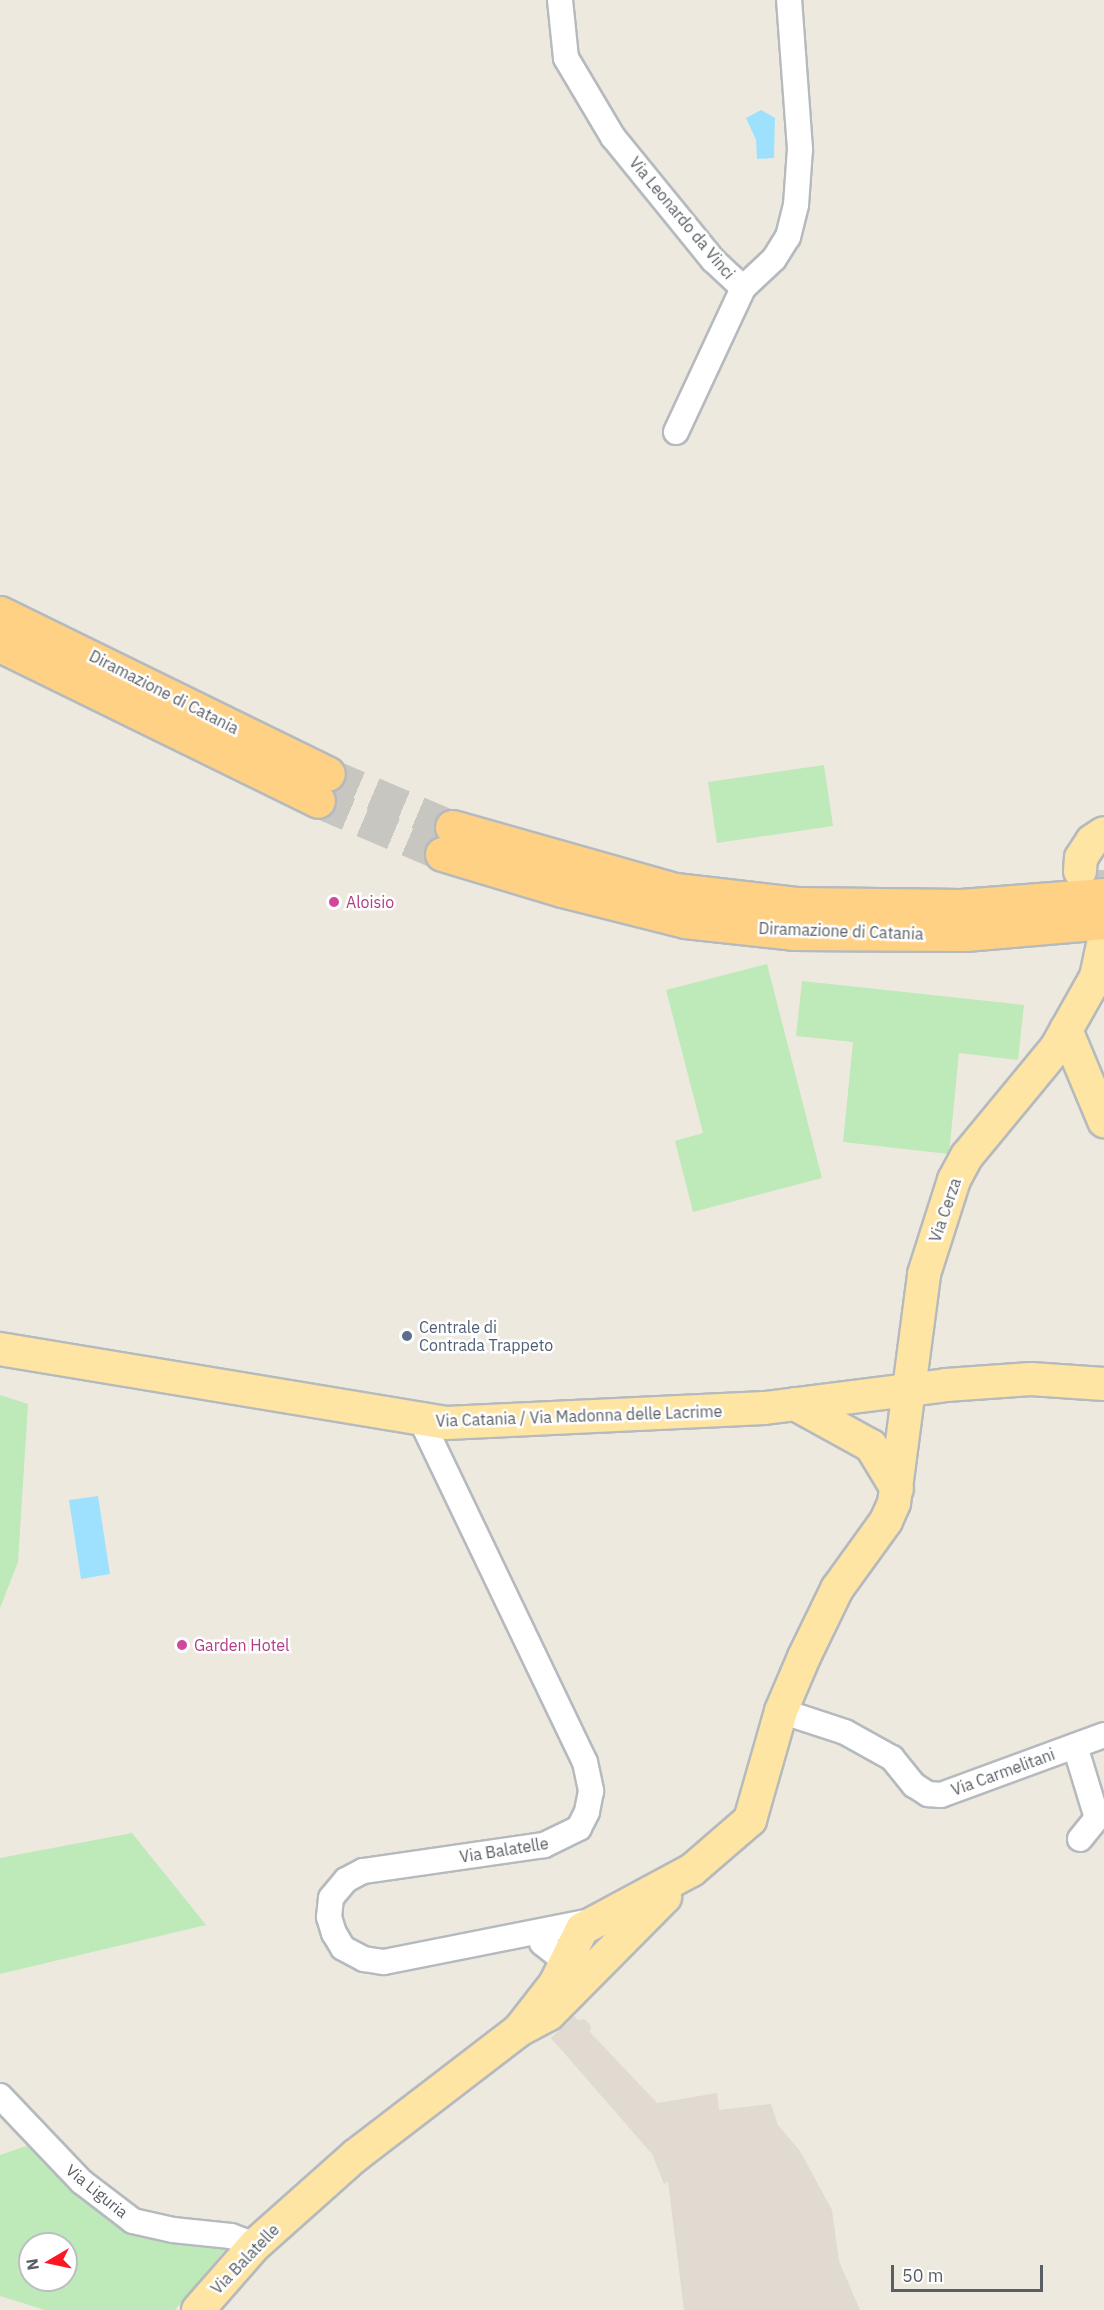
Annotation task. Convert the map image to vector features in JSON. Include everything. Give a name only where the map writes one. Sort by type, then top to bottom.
[{"type":"highway","name":"Diramazione di Catania","points":[[0,613],[323,787],[0,645]]},
{"type":"highway","name":"Diramazione di Catania","points":[[1096,874],[961,906],[798,904],[675,890],[447,841],[562,890],[685,921],[793,933],[1098,937]]},
{"type":"main road","points":[[1096,874],[1081,858],[1092,841],[1104,833]]},
{"type":"main road","name":"Via Cerza","points":[[692,1870],[750,1820],[781,1711],[837,1589],[886,1521],[897,1489],[886,1449],[911,1389],[915,1331],[924,1274],[954,1180],[967,1156],[1027,1088],[1066,1030],[1096,977],[1098,937]]},
{"type":"main road","points":[[1066,1030],[1104,1121]]},
{"type":"main road","name":"Via Catania / Via Madonna delle Lacrime","points":[[0,1349],[421,1420],[615,1417],[795,1404],[911,1389],[1031,1380],[1104,1384]]},
{"type":"main road","points":[[875,1393],[886,1449]]},
{"type":"main road","points":[[795,1404],[886,1449]]},
{"type":"main road","points":[[519,2030],[554,1963],[592,1921],[628,1906],[692,1870]]},
{"type":"main road","points":[[519,2030],[549,2014],[692,1870]]},
{"type":"main road","name":"Via Balatelle","points":[[198,2310],[255,2245],[355,2156],[519,2030]]},
{"type":"street","name":"Via Leonardo da Vinci","points":[[560,0],[567,58],[613,137],[713,260],[743,288],[774,259],[788,237],[796,205],[800,149],[789,0]]},
{"type":"street","points":[[676,432],[743,288]]},
{"type":"street","name":"Via Balatelle","points":[[421,1420],[585,1762],[591,1791],[587,1812],[579,1828],[544,1845],[363,1870],[346,1880],[332,1898],[329,1917],[344,1948],[364,1959],[384,1962],[592,1921]]},
{"type":"street","name":"Via Carmelitani","points":[[781,1711],[845,1732],[892,1758],[914,1785],[928,1794],[942,1795],[1104,1735]]},
{"type":"street","points":[[1075,1746],[1097,1818],[1080,1839]]},
{"type":"street","points":[[518,1936],[554,1963],[577,1964],[605,1960]]},
{"type":"street","name":"Via Liguria","points":[[0,2096],[82,2182],[134,2221],[173,2230],[231,2235],[255,2245]]},
{"type":"shaded area","points":[[574,2016],[578,2020],[585,2019],[591,2026],[590,2032],[657,2103],[717,2093],[719,2110],[771,2104],[778,2125],[800,2151],[832,2210],[839,2261],[860,2310],[684,2310],[668,2182],[664,2184],[652,2154],[551,2038]]},
{"type":"green space","points":[[824,765],[833,826],[717,843],[708,782]]},
{"type":"green space","points":[[767,964],[822,1178],[693,1212],[675,1141],[703,1133],[666,990]]},
{"type":"green space","points":[[802,981],[1024,1005],[1018,1060],[959,1053],[949,1154],[843,1142],[853,1042],[796,1036]]},
{"type":"green space","points":[[0,1395],[28,1404],[18,1562],[0,1608]]},
{"type":"green space","points":[[132,1833],[206,1925],[0,1974],[0,1858]]},
{"type":"green space","points":[[35,2143],[121,2222],[229,2245],[175,2310],[45,2310],[0,2296],[0,2155]]},
{"type":"water","points":[[761,110],[775,118],[774,158],[757,159],[756,140],[746,118]]},
{"type":"water","points":[[98,1496],[110,1574],[81,1579],[69,1500]]},
{"type":"tunnel","points":[[328,774],[452,827]]},
{"type":"tunnel","points":[[318,801],[442,854]]},
{"type":"tunnel","points":[[1098,870],[1101,920]]},
{"type":"place","name":"Aloisio","points":[[334,902]]},
{"type":"place","name":"Centrale di Contrada Trappeto","points":[[407,1336]]},
{"type":"place","name":"Garden Hotel","points":[[182,1645]]}]
